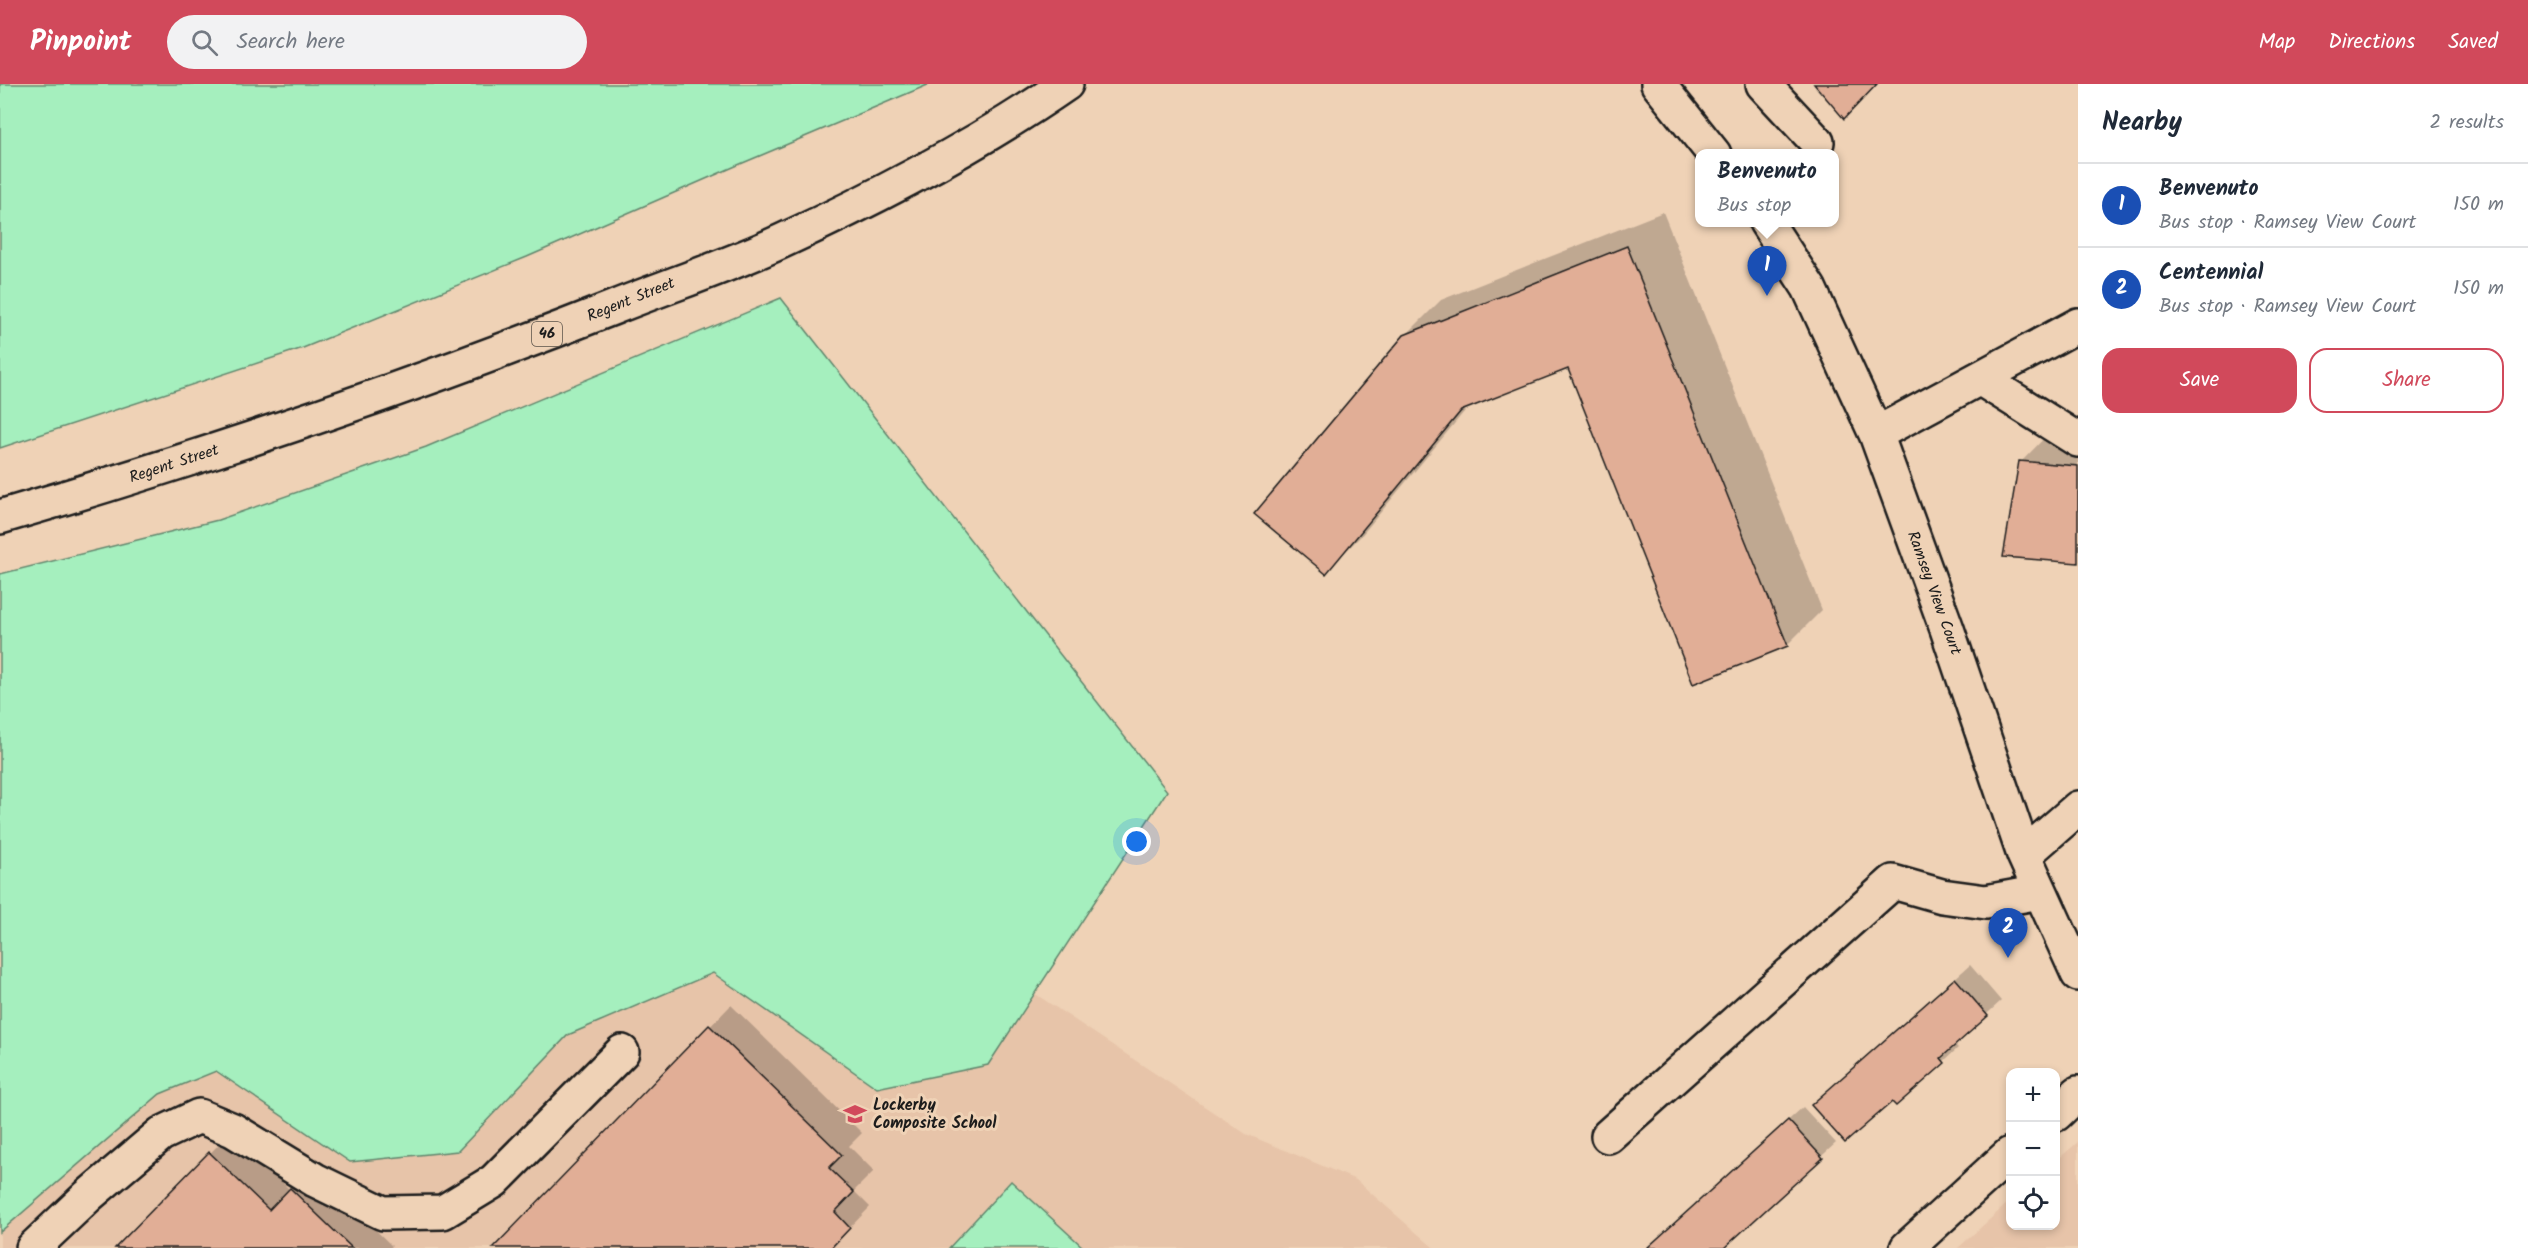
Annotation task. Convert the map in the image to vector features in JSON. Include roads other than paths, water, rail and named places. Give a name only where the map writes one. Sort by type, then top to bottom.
[{"type":"main road","name":"Regent Street","points":[[0,517],[157,471],[322,415],[525,342],[781,241],[922,171],[1066,84]]},
{"type":"main road","points":[[1658,84],[1711,149]]},
{"type":"main road","points":[[1763,84],[1817,142]]},
{"type":"main road","name":"Ramsey View Court","points":[[1769,227],[1809,288],[1876,434],[1947,629],[2024,855],[2078,974]]},
{"type":"main road","points":[[1876,434],[2075,330]]},
{"type":"main road","points":[[1981,379],[2078,440]]},
{"type":"main road","points":[[2024,855],[2078,808]]},
{"type":"main road","points":[[1608,1136],[1893,882],[1942,896],[1986,902],[2040,892]]},
{"type":"main road","points":[[33,1248],[88,1196],[160,1134],[199,1116],[232,1130],[315,1180],[383,1213],[442,1212],[494,1181],[622,1052]]},
{"type":"main road","points":[[2060,1109],[2078,1093]]},
{"type":"main road","points":[[1907,1248],[2006,1158]]},
{"type":"place","name":"Benvenuto","points":[[1767,296]]},
{"type":"place","name":"Centennial","points":[[2008,958]]},
{"type":"place","name":"Lockerby Composite School","points":[[855,1114]]}]
